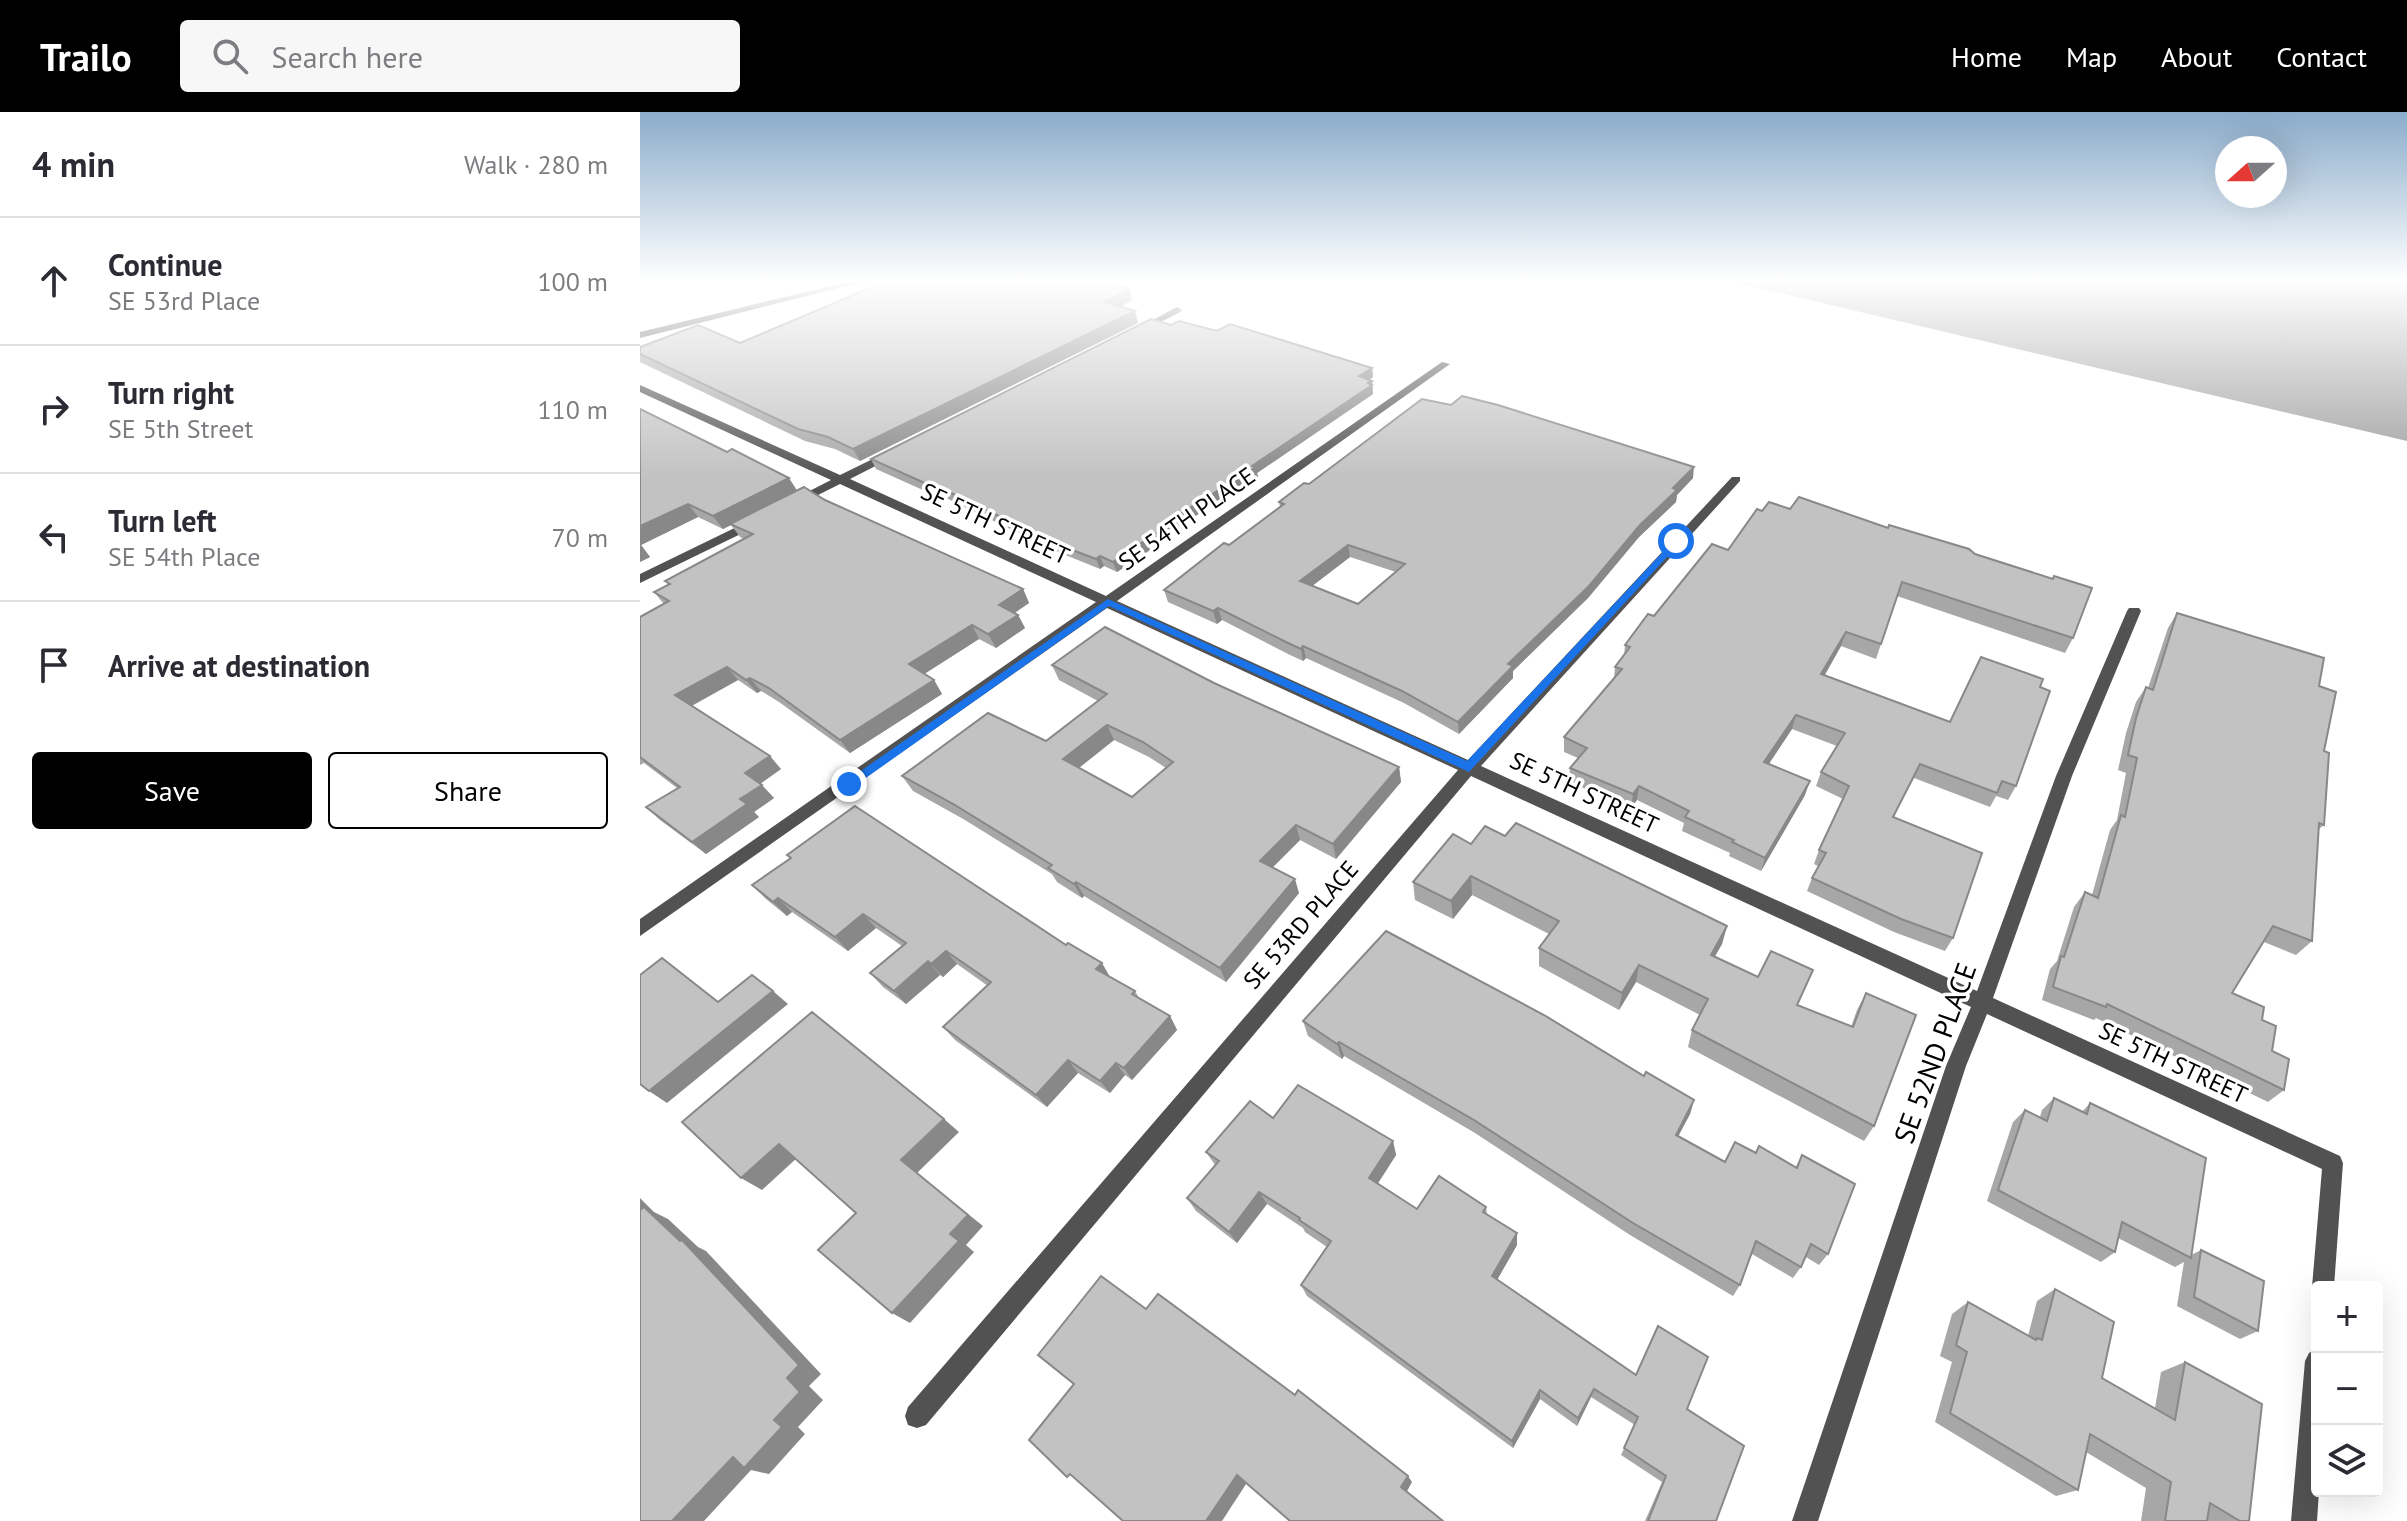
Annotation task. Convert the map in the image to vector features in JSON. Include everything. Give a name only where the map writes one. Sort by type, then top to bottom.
[{"type":"street","name":"SE 54TH PLACE","points":[[640,929],[1445,364]]},
{"type":"street","name":"SE 5TH STREET","points":[[640,388],[2333,1163],[2323,1281]]},
{"type":"street","points":[[784,507],[906,446]]},
{"type":"street","name":"SE 53RD PLACE","points":[[917,1416],[1112,1183],[1469,767],[1736,479]]},
{"type":"street","points":[[640,579],[770,514]]},
{"type":"street","name":"SE 52ND PLACE","points":[[1805,1521],[1956,1066],[1985,1003],[2027,876],[2099,685],[2134,611]]},
{"type":"street","points":[[2304,1521],[2312,1425]]},
{"type":"shaded area","points":[[2008,347],[2407,347],[2407,441]]},
{"type":"building","points":[[640,347],[1062,347],[853,449],[828,437],[798,429],[640,354]]},
{"type":"building","points":[[1095,347],[1303,347],[1372,368],[1359,376],[1372,381],[1368,383],[1372,385],[1252,466],[1256,467],[1167,522],[1170,524],[1113,562],[1054,543],[941,488],[871,459]]},
{"type":"building","points":[[1462,396],[1498,405],[1694,467],[1673,488],[1677,490],[1640,525],[1589,586],[1508,664],[1513,666],[1458,722],[1402,691],[1303,646],[1301,649],[1218,608],[1213,611],[1164,590],[1224,543],[1229,545],[1284,504],[1279,502],[1304,483],[1309,484],[1422,399],[1451,405]],"holes":[[[1348,545],[1405,564],[1358,604],[1300,581]]]},
{"type":"building","points":[[640,409],[727,452],[732,449],[789,478],[713,516],[688,504],[640,526]]},
{"type":"building","points":[[804,487],[825,500],[1023,589],[999,605],[1018,615],[988,634],[972,625],[909,664],[934,680],[840,740],[769,688],[750,678],[746,680],[727,667],[675,695],[770,756],[745,773],[762,785],[740,799],[747,804],[692,842],[646,807],[680,787],[640,757],[640,617],[669,601],[654,592],[670,584],[665,581],[753,534],[730,524]]},
{"type":"building","points":[[1799,497],[1888,528],[1889,525],[2053,579],[2054,576],[2092,588],[2073,638],[1902,582],[1881,644],[1846,632],[1821,674],[1950,722],[1981,657],[2043,679],[2040,687],[2050,691],[2016,786],[2002,781],[1997,793],[1920,764],[1893,817],[1982,853],[1953,938],[1901,919],[1812,878],[1826,853],[1819,850],[1849,786],[1821,772],[1845,733],[1796,715],[1764,762],[1810,781],[1765,858],[1685,817],[1689,811],[1639,786],[1633,794],[1570,768],[1587,748],[1564,737],[1622,669],[1615,667],[1630,647],[1625,645],[1648,614],[1654,616],[1712,544],[1728,550],[1757,509],[1762,511],[1769,502],[1790,509]]},
{"type":"building","points":[[2177,613],[2324,658],[2319,686],[2336,692],[2324,751],[2329,753],[2324,825],[2319,823],[2312,941],[2273,926],[2232,993],[2264,1007],[2262,1020],[2276,1026],[2272,1051],[2289,1059],[2284,1090],[2107,1004],[2106,1007],[2053,987],[2085,892],[2098,898],[2121,815],[2125,817],[2137,758],[2128,755],[2136,718],[2146,687],[2153,690]]},
{"type":"building","points":[[1105,627],[1214,683],[1399,767],[1333,844],[1296,825],[1260,861],[1295,879],[1220,968],[1076,882],[1074,884],[1048,868],[1052,865],[902,776],[988,713],[1046,741],[1107,694],[1052,665]],"holes":[[[1107,725],[1143,742],[1173,762],[1132,797],[1063,759]]]},
{"type":"building","points":[[855,806],[1066,945],[1068,943],[1102,963],[1096,969],[1170,1016],[1124,1068],[1116,1063],[1100,1081],[1068,1060],[1036,1095],[943,1027],[991,982],[946,951],[931,964],[928,961],[894,991],[870,973],[906,943],[863,914],[835,937],[778,898],[773,902],[752,885],[791,858],[787,855]]},
{"type":"building","points":[[1516,823],[1727,926],[1711,955],[1758,977],[1771,951],[1813,970],[1797,1005],[1853,1027],[1866,993],[1916,1015],[1874,1126],[1692,1030],[1708,999],[1639,965],[1622,993],[1539,948],[1559,921],[1471,876],[1451,901],[1413,882],[1453,834],[1471,844],[1485,826],[1505,836]]},
{"type":"building","points":[[1386,931],[1544,1015],[1644,1076],[1646,1072],[1694,1100],[1676,1135],[1725,1162],[1735,1142],[1756,1153],[1759,1146],[1797,1168],[1802,1155],[1855,1184],[1828,1254],[1811,1244],[1801,1267],[1756,1241],[1740,1285],[1633,1223],[1474,1120],[1339,1042],[1337,1044],[1303,1021]]},
{"type":"building","points":[[662,958],[718,1002],[752,975],[773,991],[649,1091],[640,1084],[640,975]]},
{"type":"building","points":[[812,1012],[944,1119],[901,1160],[968,1215],[950,1234],[959,1241],[892,1313],[818,1250],[856,1213],[779,1144],[741,1178],[682,1122]]},
{"type":"building","points":[[1298,1085],[1393,1141],[1369,1178],[1417,1209],[1439,1176],[1486,1207],[1483,1212],[1517,1233],[1492,1276],[1636,1375],[1658,1326],[1708,1357],[1687,1409],[1744,1446],[1716,1521],[1648,1521],[1666,1476],[1624,1448],[1638,1417],[1594,1389],[1578,1418],[1540,1390],[1512,1441],[1301,1285],[1331,1241],[1259,1192],[1229,1232],[1187,1198],[1219,1161],[1206,1152],[1250,1101],[1273,1118]]},
{"type":"building","points":[[2054,1098],[2087,1114],[2090,1103],[2206,1158],[2191,1258],[2122,1222],[2115,1252],[1998,1190],[2025,1110],[2047,1121]]},
{"type":"building","points":[[644,1207],[682,1240],[799,1365],[787,1378],[800,1392],[774,1420],[782,1427],[744,1468],[733,1457],[672,1521],[640,1521],[640,1210]]},
{"type":"building","points":[[2201,1250],[2264,1281],[2258,1331],[2194,1297]]},
{"type":"building","points":[[1101,1276],[1146,1309],[1158,1294],[1295,1395],[1298,1390],[1408,1476],[1401,1487],[1443,1521],[1290,1521],[1237,1475],[1206,1521],[1123,1521],[1070,1474],[1067,1477],[1029,1440],[1074,1384],[1038,1355]]},
{"type":"building","points":[[2055,1289],[2114,1322],[2102,1378],[2175,1420],[2185,1362],[2262,1404],[2249,1521],[2240,1521],[2210,1503],[2207,1521],[2165,1521],[2171,1482],[2090,1434],[2078,1490],[1950,1413],[1967,1352],[1956,1345],[1968,1302],[2036,1340],[2042,1340]]},
{"type":"route","points":[[849,784],[1108,602],[1469,767],[1676,541]]}]
